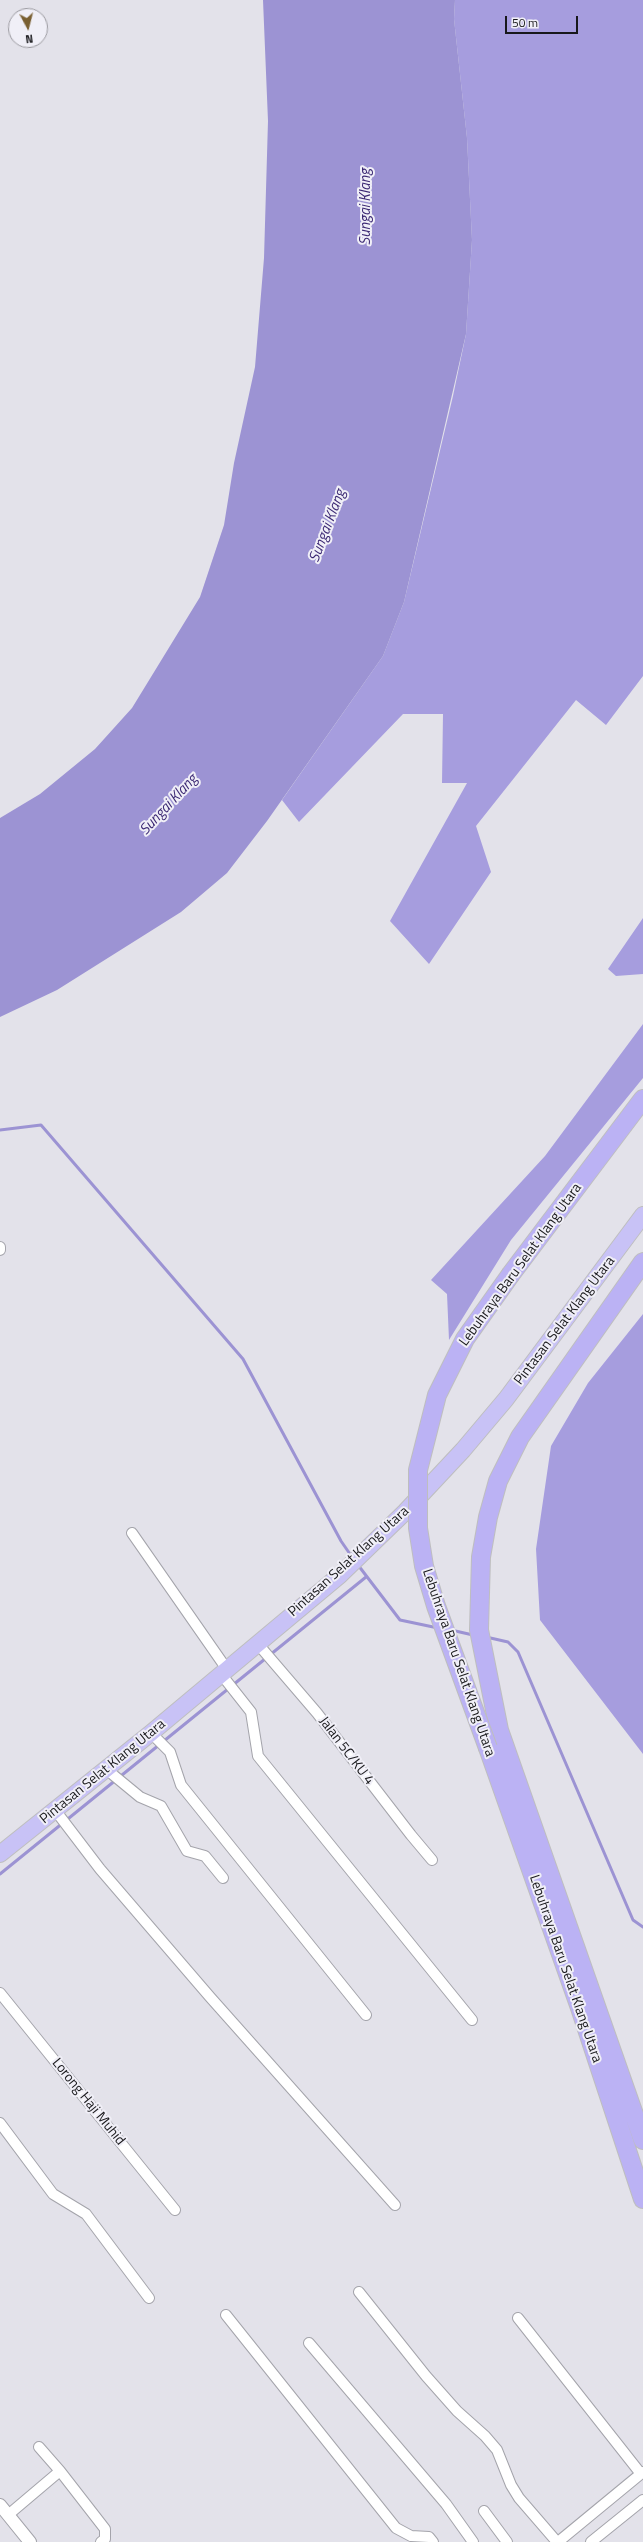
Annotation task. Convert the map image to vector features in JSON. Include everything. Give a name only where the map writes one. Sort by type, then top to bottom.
[{"type":"highway","name":"Lebuhraya Baru Selat Klang Utara","points":[[643,1099],[511,1274],[466,1340],[437,1396],[418,1470],[418,1528],[424,1566],[436,1606],[580,2008],[643,2199]]},
{"type":"highway","name":"Pintasan Selat Klang Utara","points":[[0,1854],[58,1813],[109,1773],[224,1674],[257,1643],[340,1575],[370,1547],[463,1450],[506,1399],[643,1215]]},
{"type":"highway","name":"Lebuhraya Baru Selat Klang Utara","points":[[643,1262],[520,1437],[498,1481],[488,1517],[481,1557],[479,1630],[483,1658],[499,1730],[643,2140]]},
{"type":"street","points":[[132,1533],[224,1674],[251,1712],[258,1756],[472,2020]]},
{"type":"street","name":"Jalan 5C/KU 4","points":[[257,1643],[317,1713],[410,1836],[432,1860]]},
{"type":"street","points":[[154,1735],[170,1752],[181,1785],[366,2015]]},
{"type":"street","points":[[109,1773],[140,1797],[161,1806],[187,1851],[205,1856],[223,1878]]},
{"type":"street","points":[[58,1813],[100,1869],[205,1992],[395,2205]]},
{"type":"street","name":"Lorong Haji Muhid","points":[[0,1993],[175,2210]]},
{"type":"street","points":[[0,2123],[52,2194],[86,2214],[149,2298]]},
{"type":"street","points":[[359,2292],[447,2400],[497,2450],[511,2484],[519,2498],[557,2542],[642,2473],[518,2318]]},
{"type":"street","points":[[226,2315],[396,2528],[411,2536],[429,2537],[433,2542]]},
{"type":"street","points":[[309,2343],[446,2504],[473,2542]]},
{"type":"street","points":[[39,2446],[105,2529],[105,2539],[101,2542]]},
{"type":"street","points":[[8,2515],[60,2471]]},
{"type":"street","points":[[591,2542],[643,2500]]},
{"type":"street","points":[[0,2505],[30,2542]]},
{"type":"street","points":[[484,2511],[507,2542]]},
{"type":"shaded area","points":[[455,0],[643,0],[643,676],[606,725],[576,700],[476,826],[491,872],[429,964],[390,921],[467,783],[442,783],[443,714],[403,714],[299,822],[282,800],[383,656],[404,602],[453,396],[466,334],[472,240],[467,138],[454,19]]},
{"type":"shaded area","points":[[643,918],[643,974],[616,976],[608,969]]},
{"type":"shaded area","points":[[643,1024],[643,1078],[511,1240],[449,1340],[447,1294],[431,1280],[545,1156]]},
{"type":"shaded area","points":[[643,1314],[643,1754],[540,1620],[536,1549],[551,1446],[588,1383]]},
{"type":"water","name":"Sungai Klang","points":[[263,0],[455,0],[454,19],[467,138],[472,240],[466,334],[404,602],[383,656],[267,821],[227,873],[181,912],[57,990],[0,1017],[0,818],[40,794],[95,749],[132,708],[200,597],[224,525],[234,463],[255,367],[264,258],[268,121]]},
{"type":"waterway","points":[[0,1130],[41,1125],[243,1359],[341,1541],[352,1557]]},
{"type":"waterway","points":[[358,1565],[400,1620],[438,1628]]},
{"type":"waterway","points":[[0,1874],[366,1577]]},
{"type":"waterway","points":[[451,1630],[473,1635]]},
{"type":"waterway","points":[[486,1637],[508,1642],[518,1652],[633,1920],[643,1927]]}]
